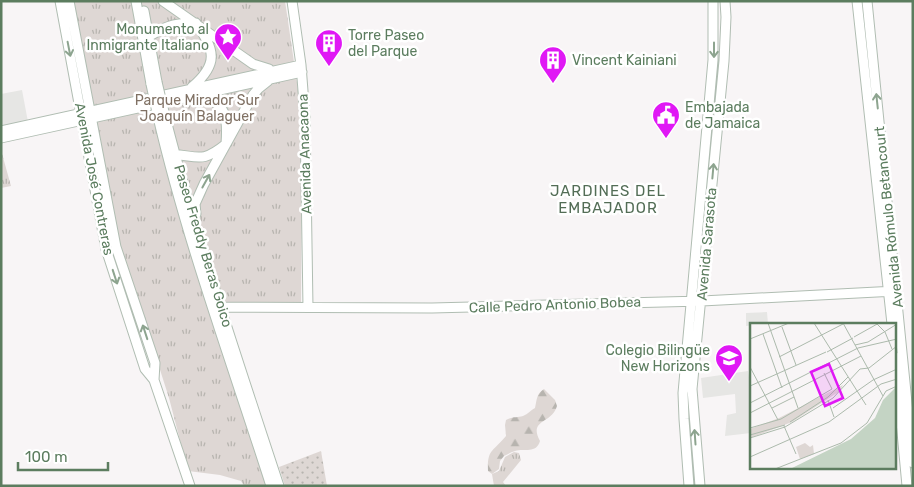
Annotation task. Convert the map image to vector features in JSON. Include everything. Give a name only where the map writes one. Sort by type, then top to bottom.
[{"type":"main road","name":"Avenida José Contreras","points":[[60,1],[86,115]]},
{"type":"main road","name":"Avenida José Contreras","points":[[69,1],[106,249],[145,369],[154,380],[190,486]]},
{"type":"main road","name":"Paseo Freddy Beras Goico","points":[[136,1],[146,39]]},
{"type":"main road","name":"Paseo Freddy Beras Goico","points":[[142,1],[146,39],[154,83],[171,154],[217,307],[262,446],[279,486]]},
{"type":"main road","points":[[163,1],[253,64],[275,73]]},
{"type":"main road","name":"Avenida Anacaona","points":[[292,1],[305,117],[308,307]]},
{"type":"main road","name":"Avenida Sarasota","points":[[689,486],[683,393],[714,60],[713,1]]},
{"type":"main road","name":"Avenida Sarasota","points":[[700,486],[692,389],[724,61],[725,1]]},
{"type":"main road","name":"Avenida Rómulo Betancourt","points":[[857,1],[913,463]]},
{"type":"main road","name":"Avenida Rómulo Betancourt","points":[[867,1],[893,291],[892,323]]},
{"type":"main road","points":[[146,39],[168,25],[181,22],[196,24],[209,41],[211,57],[205,76],[192,92]]},
{"type":"main road","points":[[1,131],[86,115],[301,68]]},
{"type":"main road","points":[[197,227],[196,204],[204,184],[258,89],[275,73]]},
{"type":"main road","points":[[171,154],[207,157],[226,144],[227,119],[224,111],[210,100],[192,92]]},
{"type":"main road","points":[[1,138],[86,115]]},
{"type":"main road","name":"Paseo Freddy Beras Goico","points":[[171,154],[197,227],[217,307]]},
{"type":"main road","name":"Calle Pedro Antonio Bobea","points":[[217,307],[432,308],[702,301],[893,291]]},
{"type":"main road","points":[[896,368],[907,486]]},
{"type":"main road","name":"Paseo Freddy Beras Goico","points":[[262,446],[271,486]]},
{"type":"shaded area","points":[[22,90],[28,122],[1,128],[1,94]]},
{"type":"shaded area","points":[[767,312],[768,323],[750,323],[750,326],[746,326],[746,313]]},
{"type":"shaded area","points":[[748,371],[750,377],[750,433],[725,436],[727,415],[736,413],[735,394],[703,398],[701,378]]},
{"type":"green space","name":"Parque Mirador Sur Joaquín Balaguer","points":[[72,1],[285,1],[299,96],[302,139],[301,303],[210,305],[268,486],[244,486],[241,481],[220,475],[188,471],[169,398],[119,241]]},
{"type":"green space","points":[[1,150],[11,186],[1,188]]},
{"type":"green space","points":[[544,389],[555,400],[557,406],[551,416],[539,425],[537,429],[540,441],[538,445],[533,449],[515,451],[504,456],[500,461],[499,469],[492,474],[488,471],[490,454],[506,436],[506,420],[523,416],[535,408],[538,395]]},
{"type":"green space","points":[[321,451],[327,486],[285,486],[279,467]]},
{"type":"green space","points":[[514,452],[519,453],[521,460],[503,482],[506,486],[494,486],[492,474],[499,471],[505,457]]},
{"type":"place","name":"Monumento al Inmigrante Italiano","points":[[228,61]]},
{"type":"place","name":"Torre Paseo del Parque","points":[[329,67]]},
{"type":"place","name":"Vincent Kainiani","points":[[553,84]]},
{"type":"place","name":"Embajada de Jamaica","points":[[666,139]]},
{"type":"place","name":"Colegio Bilingüe New Horizons","points":[[729,382]]},
{"type":"district","name":"JARDINES DEL EMBAJADOR","points":[[608,200]]}]
